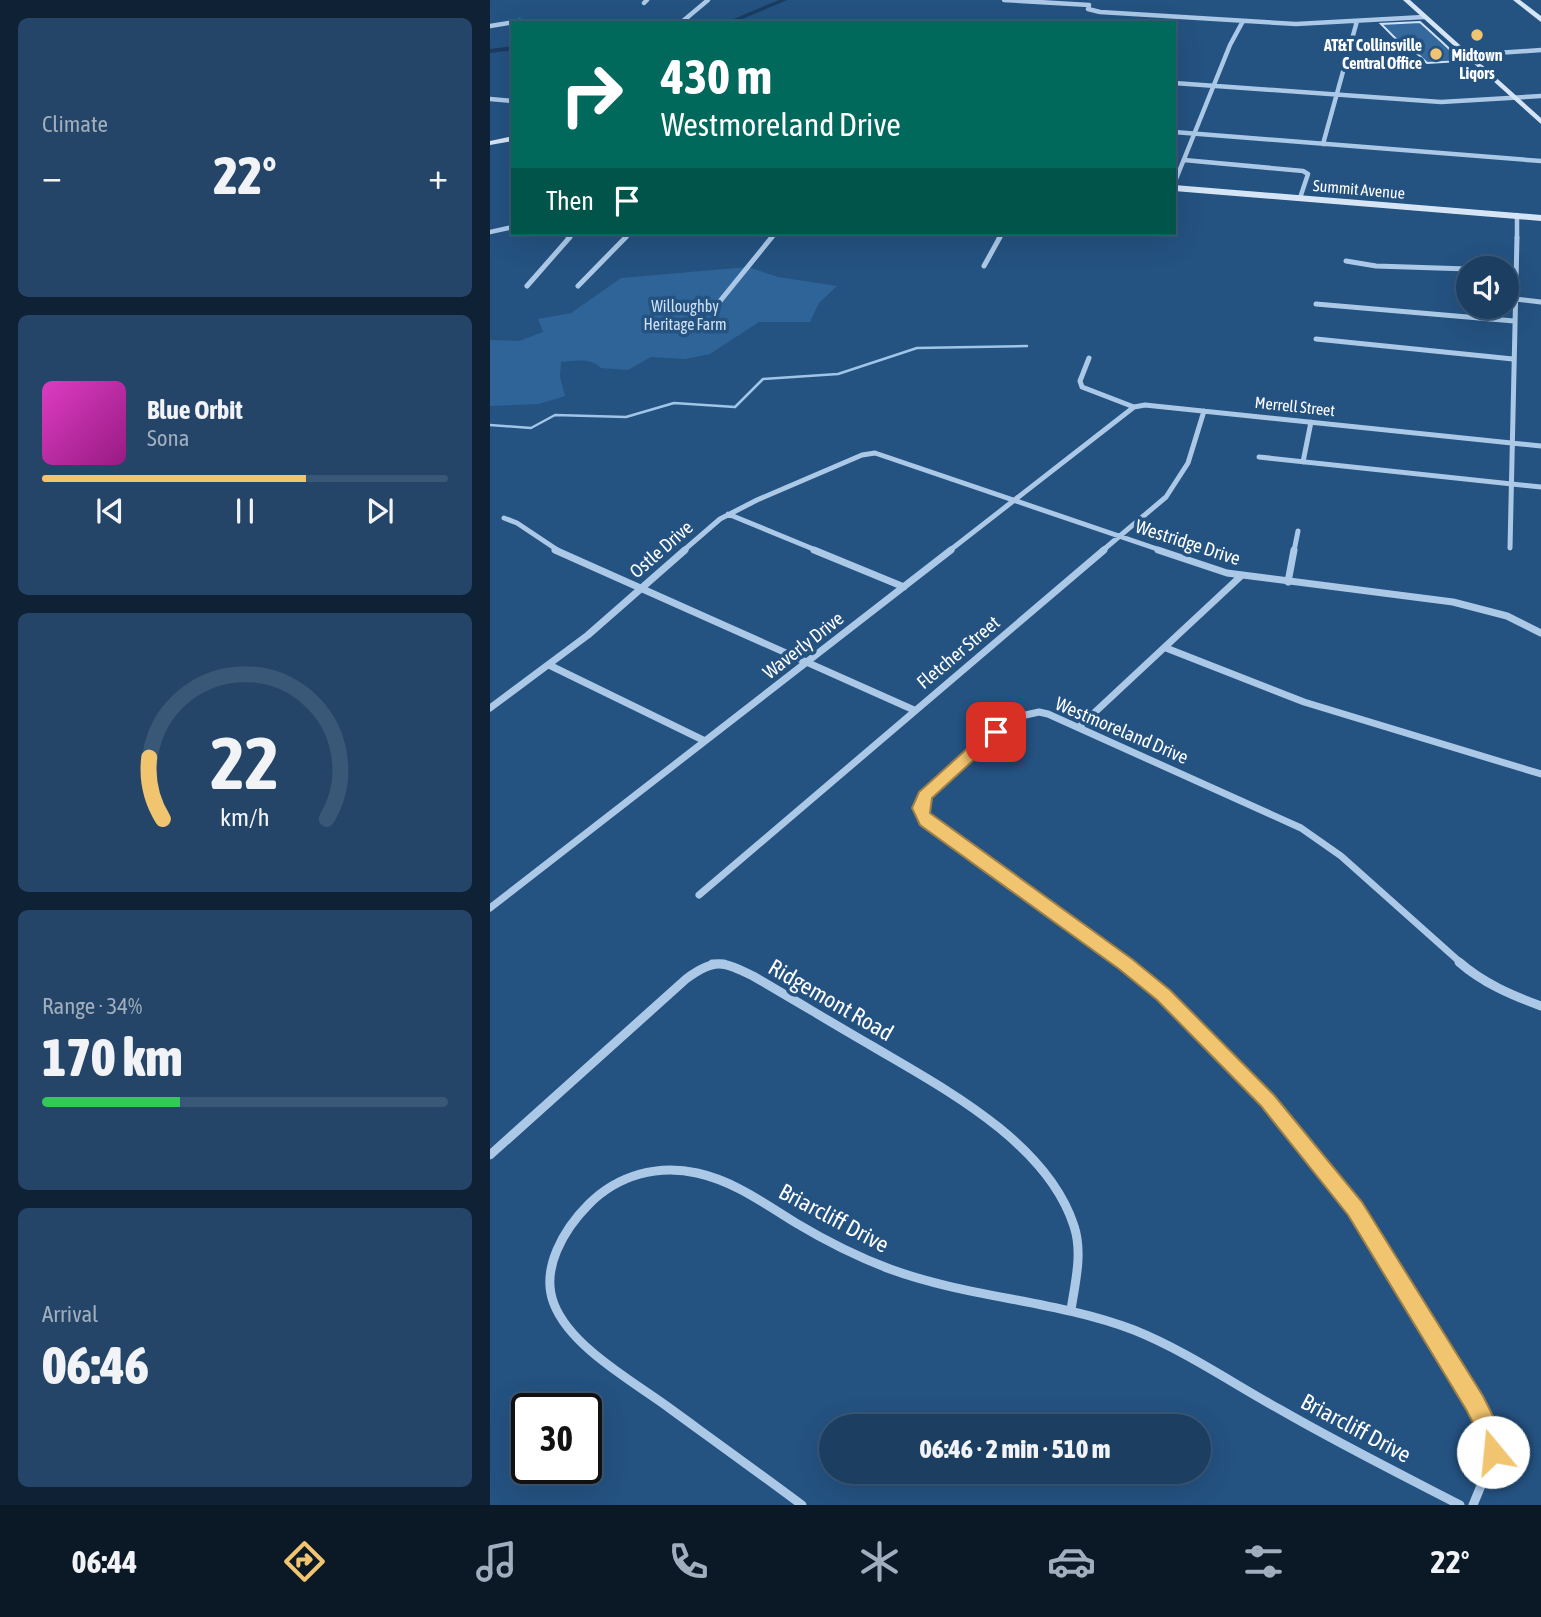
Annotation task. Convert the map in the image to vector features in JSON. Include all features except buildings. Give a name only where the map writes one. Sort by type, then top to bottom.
[{"type":"main road","points":[[1406,0],[1541,122]]},
{"type":"main road","points":[[1516,0],[1541,20]]},
{"type":"main road","points":[[490,143],[511,138]]},
{"type":"main road","name":"Summit Avenue","points":[[1176,186],[1541,218]]},
{"type":"street","points":[[683,21],[708,0]]},
{"type":"street","points":[[1004,0],[1089,5]]},
{"type":"street","points":[[1093,0],[1088,9],[1100,12],[1296,24],[1424,17]]},
{"type":"street","points":[[1176,181],[1213,86],[1243,21]]},
{"type":"street","points":[[1323,144],[1357,21]]},
{"type":"street","points":[[490,26],[511,22]]},
{"type":"street","points":[[1466,55],[1541,50]]},
{"type":"street","points":[[1176,83],[1441,102],[1541,96]]},
{"type":"street","points":[[490,99],[511,101]]},
{"type":"street","points":[[1176,132],[1541,161]]},
{"type":"street","points":[[1184,160],[1303,171],[1308,174],[1308,179],[1300,198]]},
{"type":"street","points":[[1516,256],[1517,215]]},
{"type":"street","points":[[490,232],[511,227]]},
{"type":"street","points":[[527,286],[571,235]]},
{"type":"street","points":[[579,286],[628,235]]},
{"type":"street","points":[[712,311],[773,235]]},
{"type":"street","points":[[984,266],[1001,235]]},
{"type":"street","points":[[1346,261],[1376,266],[1456,269]]},
{"type":"street","points":[[1519,299],[1541,302]]},
{"type":"street","points":[[1316,304],[1514,321],[1510,548]]},
{"type":"street","points":[[1316,339],[1513,359]]},
{"type":"street","name":"Merrell Street","points":[[1089,358],[1080,381],[1082,387],[1134,407],[1145,405],[1541,446]]},
{"type":"street","name":"Waverly Drive","points":[[490,908],[1134,407]]},
{"type":"street","name":"Fletcher Street","points":[[699,895],[1166,497],[1188,463],[1204,411]]},
{"type":"street","points":[[1303,462],[1311,422]]},
{"type":"street","name":"Westridge Drive","points":[[875,453],[1014,502],[1241,576],[1473,606],[1507,617],[1541,633]]},
{"type":"street","name":"Ostle Drive","points":[[490,708],[588,635],[640,587],[728,514],[862,455],[875,453]]},
{"type":"street","points":[[1259,457],[1541,488]]},
{"type":"street","points":[[728,514],[904,587]]},
{"type":"street","points":[[504,518],[517,523],[549,547],[914,710]]},
{"type":"street","points":[[1288,582],[1298,531]]},
{"type":"street","points":[[1079,727],[1241,576]]},
{"type":"street","points":[[1166,648],[1310,705],[1386,730],[1541,774]]},
{"type":"street","points":[[549,665],[705,741]]},
{"type":"street","name":"Westmoreland Drive","points":[[1473,1505],[1490,1464],[1493,1440],[1469,1393],[1355,1209],[1310,1151],[1245,1076],[1163,995],[1126,964],[926,821],[920,808],[925,796],[1012,718],[1038,712],[1079,727],[1301,828],[1341,856],[1467,970],[1492,986],[1541,1006]]},
{"type":"street","name":"Ridgemont Road","points":[[490,1154],[686,979],[710,962],[722,961],[753,976],[933,1082],[979,1112],[1011,1138],[1052,1185],[1072,1219],[1077,1246],[1071,1310]]},
{"type":"street","name":"Briarcliff Drive","points":[[802,1505],[597,1355],[568,1329],[557,1313],[549,1280],[555,1254],[574,1220],[600,1194],[621,1181],[644,1172],[667,1169],[691,1171],[716,1178],[743,1190],[822,1237],[889,1268],[946,1285],[1071,1310],[1132,1329],[1187,1354],[1297,1420],[1460,1505]]},
{"type":"green space","name":"Willoughby Heritage Farm","points":[[748,267],[778,277],[837,286],[819,303],[810,322],[759,322],[710,354],[685,359],[651,357],[628,370],[601,368],[587,361],[561,362],[560,377],[565,396],[539,404],[490,406],[490,340],[519,341],[543,332],[538,319],[571,313],[621,278]]},
{"type":"waterway","points":[[732,21],[784,0]]},
{"type":"waterway","points":[[490,51],[511,48]]},
{"type":"waterway","points":[[490,425],[531,428],[555,415],[626,417],[674,403],[735,407],[763,379],[838,374],[917,348],[1027,346]]},
{"type":"place","name":"Midtown Liqors","points":[[1477,35]]},
{"type":"place","name":"AT&T Collinsville Central Office","points":[[1436,54]]},
{"type":"route","points":[[996,732],[921,801],[920,808],[926,821],[1126,964],[1163,995],[1268,1100],[1355,1209],[1475,1404],[1493,1440],[1493,1452]]}]
